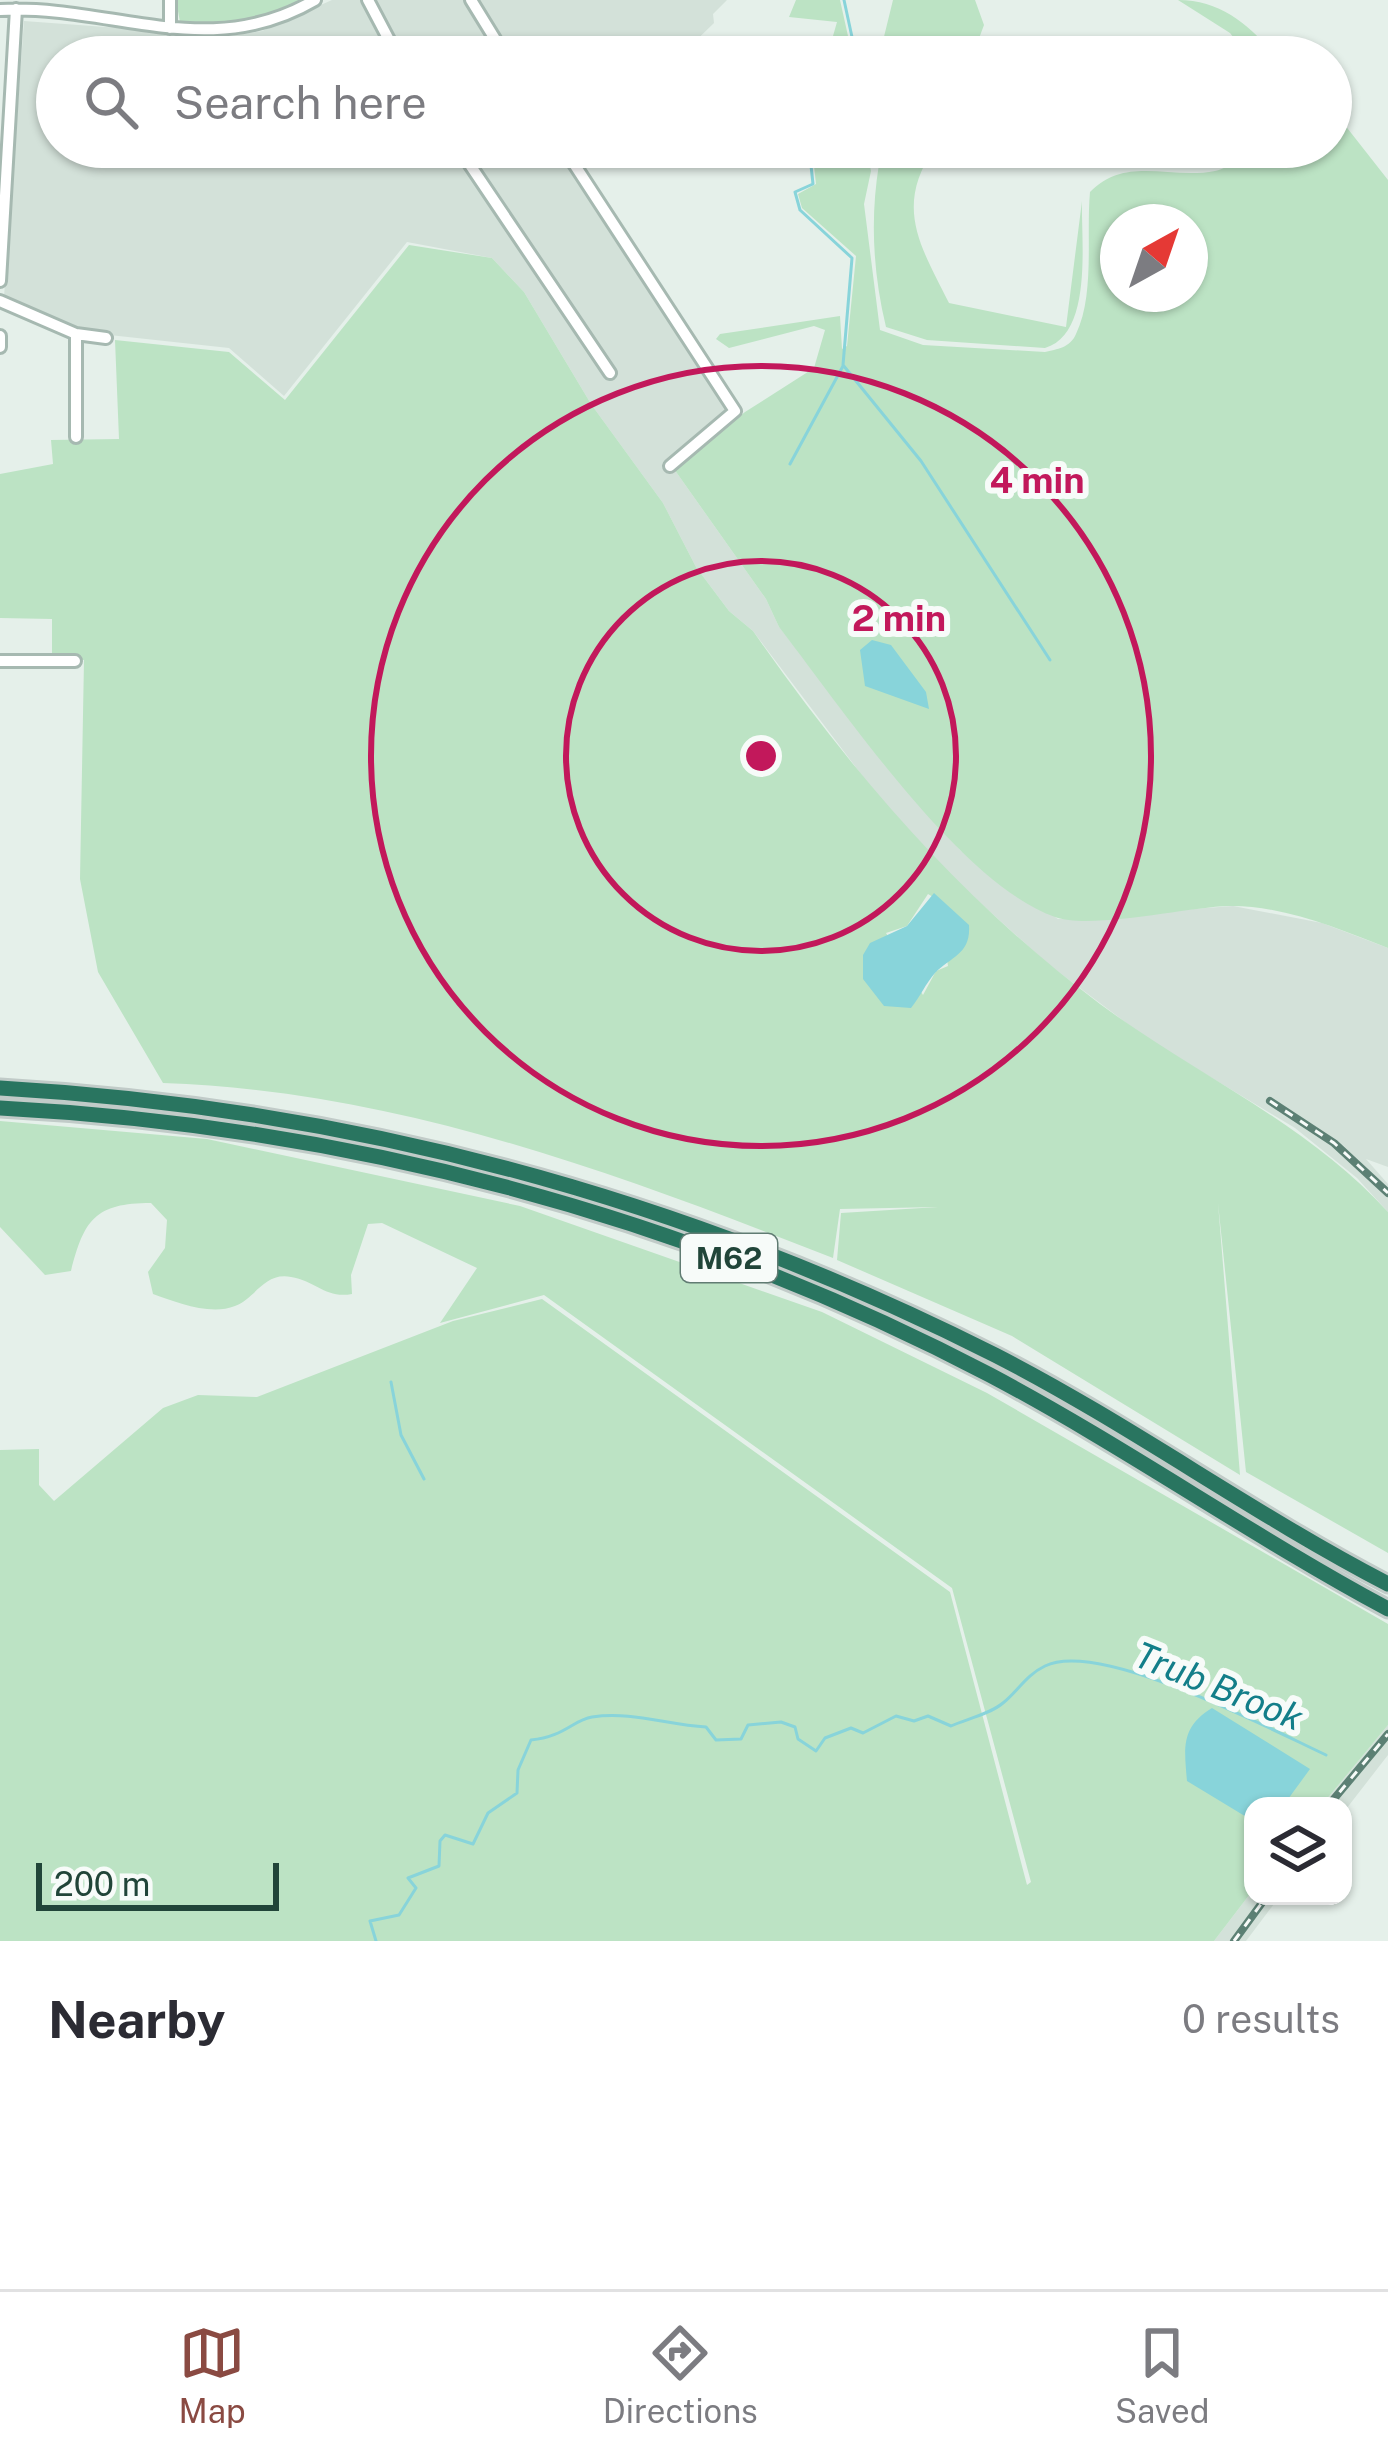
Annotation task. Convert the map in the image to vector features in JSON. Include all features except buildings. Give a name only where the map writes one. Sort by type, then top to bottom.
[{"type":"highway","name":"M62","points":[[0,1088],[192,1104],[392,1138],[572,1184],[722,1234],[999,1358],[1388,1584]]},
{"type":"highway","name":"M62","points":[[0,1108],[195,1124],[376,1155],[568,1203],[716,1253],[807,1289],[989,1375],[1388,1609]]},
{"type":"street","points":[[170,0],[170,28]]},
{"type":"street","points":[[0,10],[231,32],[277,20],[315,0]]},
{"type":"street","points":[[368,0],[387,36]]},
{"type":"street","points":[[471,0],[493,36]]},
{"type":"street","points":[[0,281],[16,9]]},
{"type":"street","points":[[472,168],[610,374]]},
{"type":"street","points":[[577,168],[735,411],[670,466]]},
{"type":"street","points":[[0,301],[76,334],[106,338]]},
{"type":"street","points":[[76,334],[76,437]]},
{"type":"street","points":[[0,335],[0,346]]},
{"type":"street","points":[[0,661],[75,661]]},
{"type":"shaded area","points":[[332,0],[727,0],[701,36],[228,36],[262,31]]},
{"type":"shaded area","points":[[24,21],[228,36],[36,36],[36,168],[570,168],[730,414],[665,468],[674,469],[766,599],[779,627],[960,850],[1058,919],[1233,906],[1322,923],[1388,948],[1388,1167],[1366,1159],[1388,1184],[1388,1212],[1357,1178],[1295,1128],[1149,1040],[1048,964],[955,880],[876,794],[753,631],[729,611],[696,567],[663,503],[591,404],[524,292],[492,258],[407,242],[284,396],[229,348],[91,333],[4,297]]},
{"type":"shaded area","points":[[1388,1725],[1388,1755],[1352,1801],[1352,1797],[1328,1797]]},
{"type":"shaded area","points":[[1244,1902],[1273,1905],[1246,1941],[1214,1941]]},
{"type":"green space","points":[[176,0],[303,0],[258,19],[212,26],[180,22]]},
{"type":"green space","points":[[796,0],[840,0],[848,36],[833,36],[837,22],[789,17]]},
{"type":"green space","points":[[893,0],[975,0],[984,25],[980,36],[884,36]]},
{"type":"green space","points":[[1178,0],[1208,4],[1233,16],[1257,36],[1230,33]]},
{"type":"green space","points":[[1352,134],[1388,180],[1388,948],[1269,909],[1211,907],[1091,921],[1055,917],[1018,898],[943,832],[869,746],[779,627],[766,599],[674,469],[745,412],[814,368],[825,330],[814,326],[729,348],[716,339],[720,334],[840,316],[842,349],[847,346],[856,256],[802,208],[798,194],[816,184],[814,168],[870,168],[864,204],[880,330],[923,345],[1045,352],[1070,342],[1082,318],[1088,283],[1090,192],[1118,174],[1134,171],[1198,173],[1223,168],[1352,168]]},
{"type":"green space","points":[[879,168],[924,168],[916,189],[916,226],[949,303],[1066,327],[1082,201],[1081,285],[1071,325],[1045,348],[927,340],[886,327],[874,246]]},
{"type":"green space","points":[[409,245],[492,258],[524,292],[591,404],[663,503],[696,567],[729,611],[753,631],[869,784],[955,878],[1100,1004],[1287,1126],[1356,1180],[1388,1212],[1388,1553],[1246,1472],[1218,1203],[1240,1475],[1012,1336],[837,1260],[841,1213],[938,1207],[840,1209],[833,1258],[588,1167],[421,1119],[250,1089],[163,1083],[98,972],[80,879],[84,660],[52,658],[52,619],[0,618],[0,474],[53,464],[51,440],[119,439],[115,340],[229,352],[285,400]],"holes":[[[928,894],[938,900],[948,966],[936,971],[923,995],[886,933],[907,926]]]},
{"type":"green space","points":[[0,1121],[207,1139],[520,1206],[822,1312],[987,1393],[1388,1624],[1388,1725],[1328,1797],[1244,1797],[1244,1902],[1214,1941],[0,1941],[0,1450],[39,1449],[39,1485],[54,1501],[163,1408],[198,1395],[257,1397],[453,1321],[542,1299],[950,1592],[1027,1885],[1031,1882],[952,1588],[544,1295],[440,1323],[477,1268],[382,1223],[368,1224],[351,1275],[352,1294],[335,1294],[282,1276],[235,1306],[193,1307],[153,1294],[148,1272],[165,1248],[167,1220],[151,1203],[117,1206],[95,1218],[81,1239],[71,1271],[45,1275],[0,1227]]},
{"type":"water","points":[[872,640],[891,645],[926,692],[929,709],[865,686],[860,650]]},
{"type":"water","points":[[934,893],[969,925],[967,942],[935,973],[911,1008],[884,1006],[863,979],[863,955],[870,943],[907,926]]},
{"type":"water","points":[[1212,1708],[1310,1769],[1290,1797],[1244,1797],[1244,1816],[1187,1781],[1187,1739]]},
{"type":"waterway","points":[[844,0],[852,36]]},
{"type":"waterway","points":[[811,168],[813,184],[795,192],[800,210],[852,258],[843,365],[921,461],[1050,660]]},
{"type":"waterway","points":[[790,464],[843,366]]},
{"type":"waterway","points":[[391,1382],[401,1435],[424,1479]]},
{"type":"waterway","name":"Trub Brook","points":[[376,1941],[370,1921],[399,1915],[416,1888],[408,1878],[439,1866],[440,1841],[445,1835],[473,1844],[488,1813],[517,1793],[518,1770],[531,1740],[552,1736],[592,1717],[706,1727],[716,1740],[741,1739],[748,1725],[781,1722],[795,1727],[798,1739],[816,1751],[825,1738],[851,1728],[863,1733],[896,1716],[914,1721],[928,1716],[951,1726],[998,1707],[1045,1666],[1071,1661],[1143,1675],[1326,1755]]},
{"type":"railway","points":[[1270,1101],[1334,1143],[1388,1193]]},
{"type":"railway","points":[[1336,1797],[1388,1734]]},
{"type":"railway","points":[[1234,1941],[1260,1905]]}]
